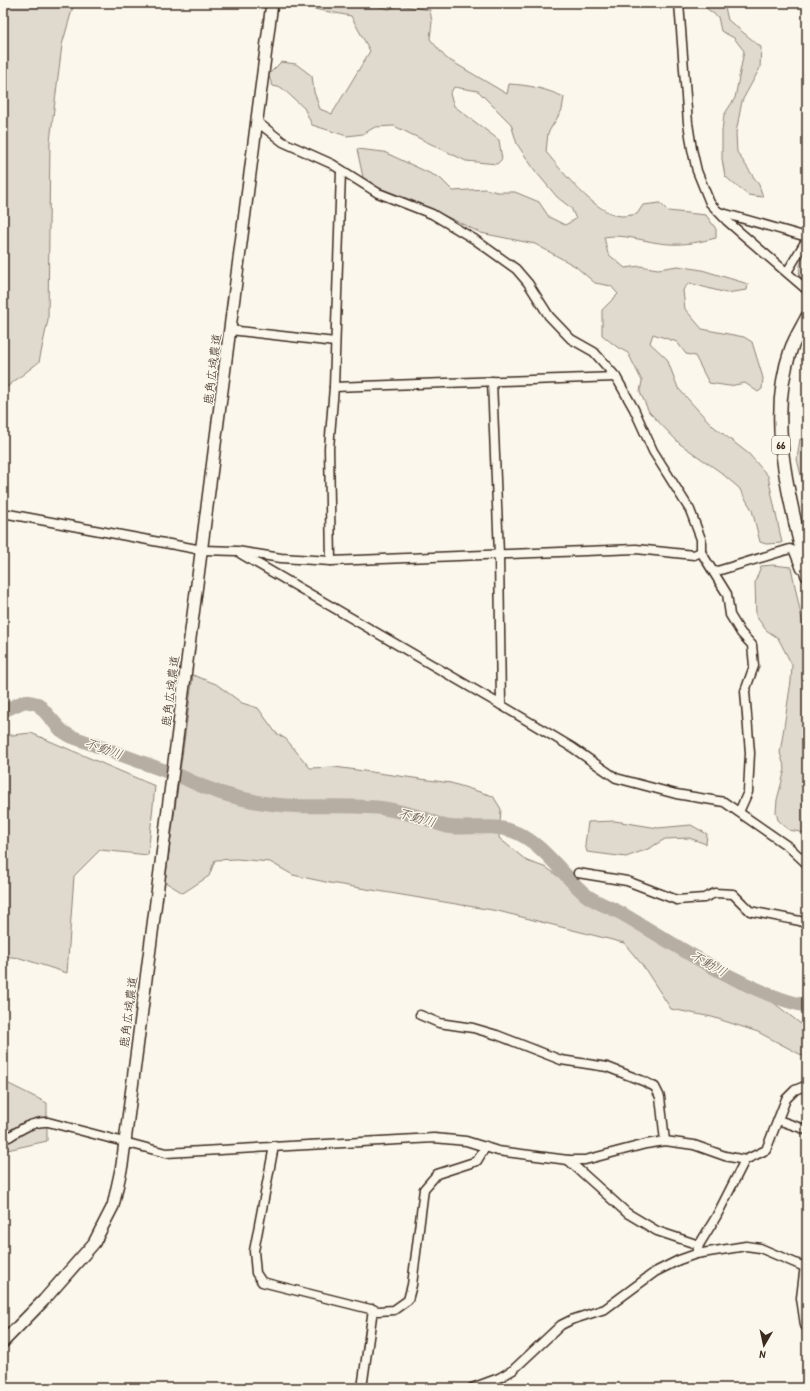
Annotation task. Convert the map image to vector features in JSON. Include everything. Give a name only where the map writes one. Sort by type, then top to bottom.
[{"type":"main road","name":"66","points":[[807,317],[791,348],[787,363],[780,416],[781,443],[785,473],[807,576]]},
{"type":"main road","points":[[807,1265],[803,1298],[807,1325]]},
{"type":"street","name":"鹿角広域農道","points":[[3,1342],[44,1300],[94,1243],[113,1206],[122,1165],[272,3]]},
{"type":"street","points":[[679,3],[688,122],[692,149],[702,183],[710,203],[718,212],[807,290]]},
{"type":"street","points":[[256,121],[283,142],[332,164],[378,193],[432,214],[474,240],[516,269],[528,283],[549,316],[571,339],[594,352],[616,377],[634,409],[653,451],[690,510],[701,539],[700,552],[727,594],[730,615],[741,633],[752,645],[754,666],[744,691],[750,753],[748,792],[739,812]]},
{"type":"street","points":[[331,561],[329,448],[334,387],[341,171]]},
{"type":"street","points":[[718,212],[807,238],[787,272]]},
{"type":"street","points":[[230,330],[335,342]]},
{"type":"street","points":[[334,387],[616,377]]},
{"type":"street","points":[[492,381],[499,554],[502,705]]},
{"type":"street","points":[[3,513],[202,550],[237,551],[281,558],[331,561],[636,549],[694,555],[700,552]]},
{"type":"street","points":[[714,572],[790,548],[794,551],[807,576]]},
{"type":"street","points":[[237,551],[502,705],[572,748],[616,778],[676,794],[724,802],[789,847],[807,864]]},
{"type":"street","points":[[578,873],[627,881],[677,900],[704,898],[715,893],[733,894],[750,911],[800,921],[807,925]]},
{"type":"street","points":[[420,1015],[439,1023],[474,1028],[497,1035],[561,1060],[607,1067],[643,1081],[655,1088],[660,1096],[665,1141]]},
{"type":"street","points":[[3,1136],[9,1137],[24,1128],[39,1122],[125,1141],[166,1153],[434,1138],[466,1141],[498,1151],[568,1160],[585,1160],[646,1144],[665,1141],[694,1145],[725,1156],[744,1160],[766,1150],[786,1099],[795,1090],[807,1085]]},
{"type":"street","points":[[778,1120],[807,1130]]},
{"type":"street","points":[[274,1146],[254,1251],[256,1273],[262,1282],[373,1310],[394,1310],[408,1300],[412,1285],[424,1189],[437,1174],[477,1160],[486,1146]]},
{"type":"street","points":[[568,1160],[627,1213],[657,1231],[699,1245]]},
{"type":"street","points":[[696,1254],[699,1245],[716,1217],[744,1160]]},
{"type":"street","points":[[472,1388],[499,1378],[513,1370],[561,1325],[571,1320],[605,1309],[655,1272],[679,1260],[696,1254],[746,1246],[760,1248],[807,1268]]},
{"type":"street","points":[[362,1388],[373,1310]]},
{"type":"shaded area","points":[[3,3],[74,3],[62,45],[50,141],[48,320],[39,362],[3,390]]},
{"type":"shaded area","points":[[299,3],[365,3],[389,9],[399,5],[430,10],[432,22],[430,39],[446,58],[507,94],[509,84],[538,88],[564,97],[562,110],[548,133],[546,152],[570,180],[600,208],[611,213],[625,216],[637,214],[643,205],[660,203],[668,211],[706,215],[716,229],[716,238],[692,243],[675,244],[620,236],[604,237],[608,254],[625,268],[640,266],[658,269],[678,266],[702,270],[748,284],[747,290],[726,293],[689,283],[683,290],[685,309],[702,329],[744,337],[752,342],[763,378],[762,389],[758,392],[745,383],[729,386],[709,383],[695,356],[686,354],[677,342],[653,334],[650,343],[667,359],[678,388],[713,426],[749,454],[768,476],[782,543],[766,544],[760,542],[752,510],[739,488],[719,471],[680,444],[649,412],[640,392],[642,381],[628,353],[617,347],[602,335],[602,310],[618,294],[611,286],[595,283],[575,266],[535,244],[481,233],[416,202],[364,182],[357,149],[384,152],[440,178],[453,191],[485,189],[497,192],[515,192],[539,202],[549,217],[565,225],[576,219],[571,208],[557,197],[536,172],[517,144],[511,124],[478,91],[454,87],[450,94],[454,106],[499,140],[502,159],[497,164],[466,161],[394,126],[375,127],[363,134],[347,136],[312,125],[304,108],[282,88],[273,86],[268,75],[281,62],[296,64],[312,76],[314,92],[320,109],[332,114],[370,51],[351,16],[303,7]]},
{"type":"shaded area","points":[[705,3],[724,3],[728,20],[761,47],[760,68],[742,101],[736,133],[737,152],[759,185],[763,197],[748,195],[725,176],[722,159],[722,131],[724,115],[735,98],[744,51],[734,38],[721,31],[718,17],[706,8]]},
{"type":"shaded area","points":[[807,250],[807,285],[803,282],[799,273],[800,263]]},
{"type":"shaded area","points":[[800,439],[807,440],[807,500],[797,459]]},
{"type":"shaded area","points":[[773,565],[791,567],[807,644],[807,832],[805,833],[789,830],[778,820],[776,812],[777,800],[785,769],[780,753],[792,665],[778,638],[766,630],[756,616],[755,582],[761,566]]},
{"type":"shaded area","points":[[193,675],[216,684],[242,703],[258,708],[276,733],[286,739],[310,768],[335,767],[451,783],[493,796],[501,809],[499,838],[527,861],[547,868],[583,895],[774,1003],[801,1024],[807,1031],[807,1058],[758,1032],[712,1017],[671,1009],[643,966],[624,943],[498,911],[330,883],[293,875],[270,862],[237,859],[215,860],[209,876],[183,893],[165,882]]},
{"type":"shaded area","points":[[31,733],[155,786],[148,855],[100,850],[74,876],[67,973],[20,958],[3,956],[3,736]]},
{"type":"shaded area","points":[[615,821],[658,828],[691,825],[707,834],[706,844],[689,838],[665,839],[648,849],[626,857],[587,852],[585,844],[588,822]]},
{"type":"shaded area","points":[[3,1081],[47,1103],[47,1141],[3,1151]]},
{"type":"waterway","name":"不動川","points":[[3,711],[25,701],[38,704],[61,730],[70,736],[182,777],[209,789],[237,798],[280,805],[381,808],[424,818],[440,825],[497,828],[512,831],[523,836],[543,851],[577,887],[590,898],[622,913],[714,968],[738,980],[784,1000],[807,1006]]}]
